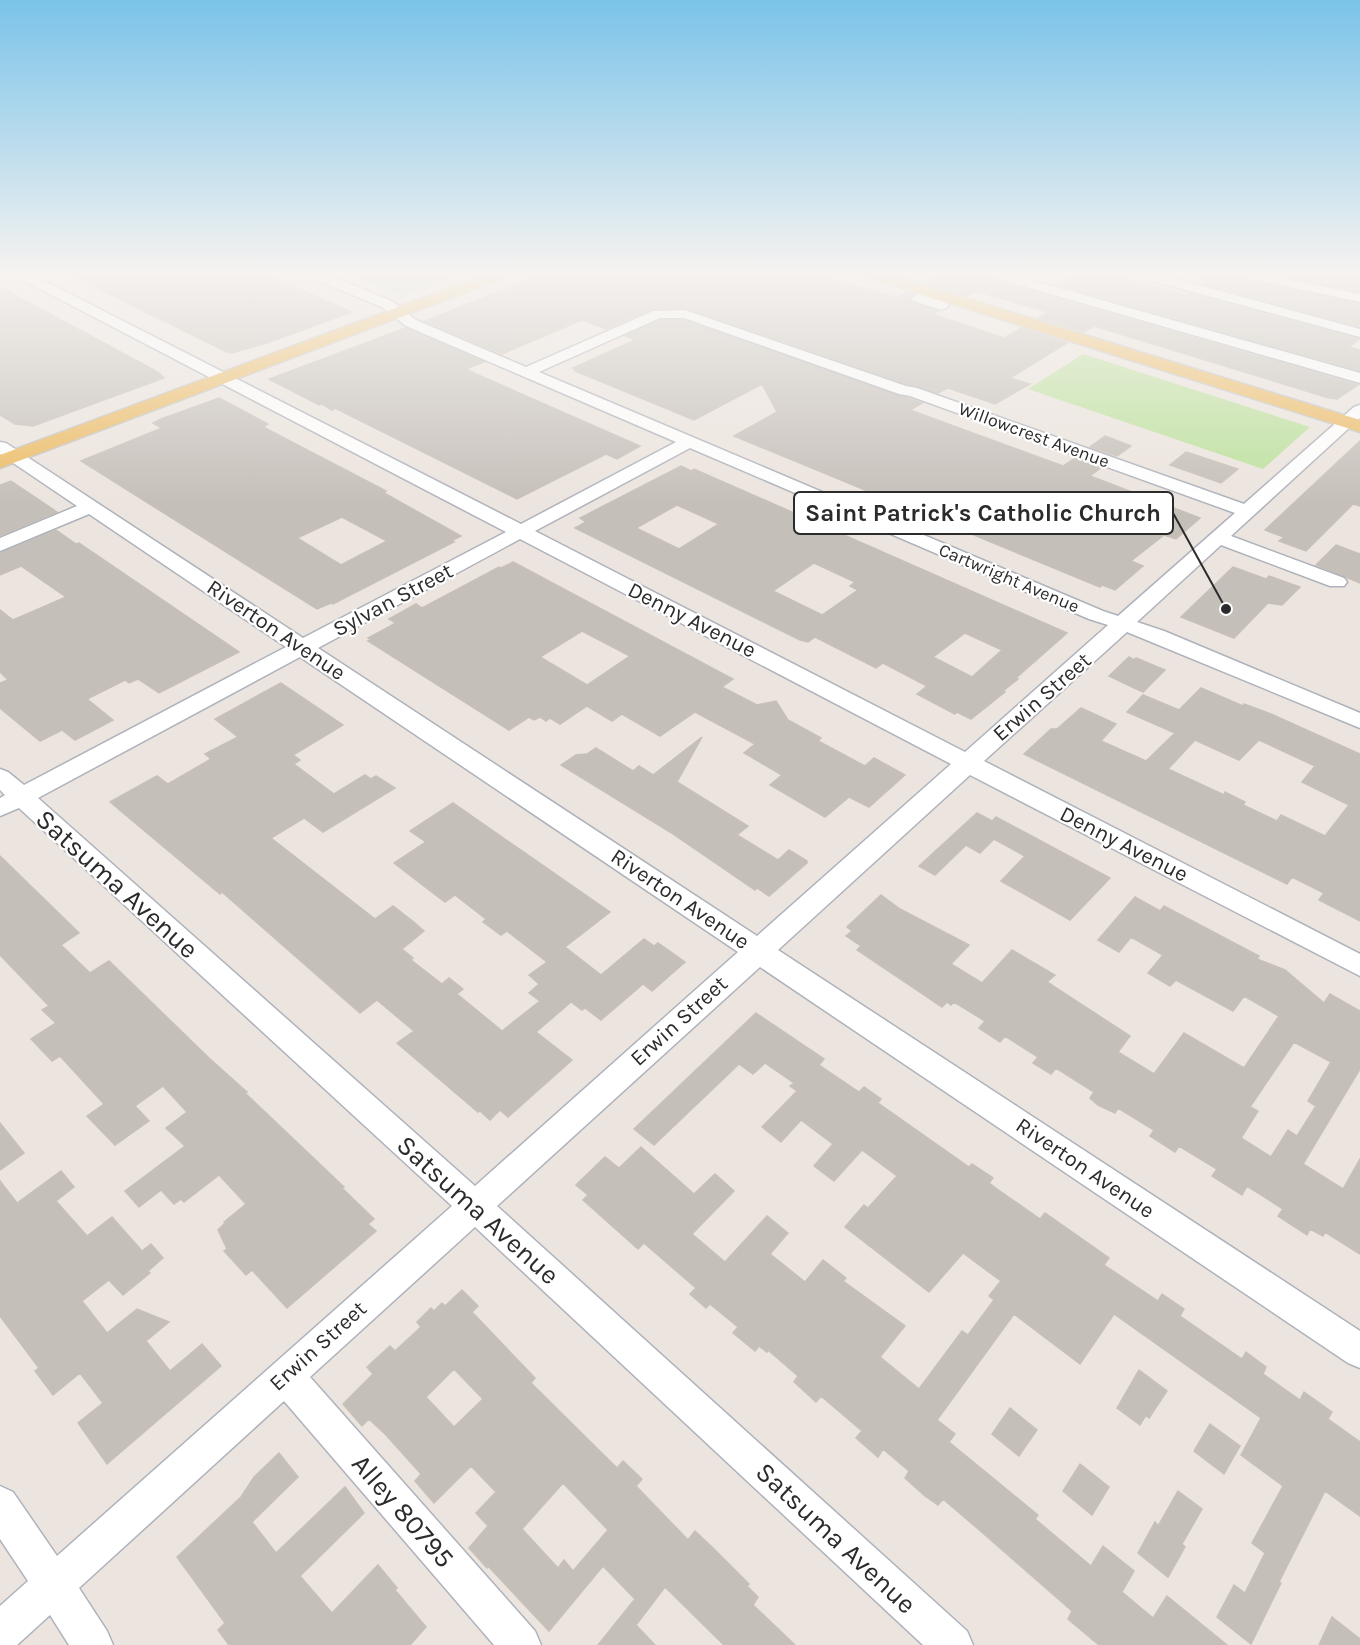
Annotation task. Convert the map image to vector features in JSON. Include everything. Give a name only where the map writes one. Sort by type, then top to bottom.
[{"type":"main road","points":[[5,455],[292,352]]},
{"type":"main road","points":[[1130,352],[1356,420]]},
{"type":"street","name":"Denny Avenue","points":[[172,352],[1360,966]]},
{"type":"street","name":"Cartwright Avenue","points":[[479,352],[1096,615],[1125,624],[1360,721]]},
{"type":"street","name":"Willowcrest Avenue","points":[[526,372],[572,352]]},
{"type":"street","name":"Willowcrest Avenue","points":[[791,352],[904,392],[912,391],[1247,511]]},
{"type":"street","points":[[1268,352],[1360,378]]},
{"type":"street","name":"Erwin Street","points":[[0,1633],[758,950],[1125,624],[1247,511],[1356,420]]},
{"type":"street","name":"Sylvan Street","points":[[7,794],[303,648],[689,442]]},
{"type":"street","name":"Riverton Avenue","points":[[5,455],[91,507],[1360,1351]]},
{"type":"street","points":[[0,544],[91,507]]},
{"type":"street","points":[[1218,538],[1337,582]]},
{"type":"street","name":"Satsuma Avenue","points":[[7,794],[474,1206],[953,1645]]},
{"type":"street","name":"Alley 80795","points":[[285,1376],[521,1645]]},
{"type":"street","points":[[0,1505],[93,1645]]},
{"type":"green space","points":[[1083,354],[1310,427],[1263,469],[1028,389]]},
{"type":"building","points":[[0,352],[120,352],[158,372],[164,378],[33,426],[15,424],[0,415]]},
{"type":"building","points":[[342,352],[460,352],[484,362],[466,369],[640,446],[617,459],[606,454],[517,499],[335,408],[332,410],[322,404],[319,405],[269,379]]},
{"type":"building","points":[[609,352],[775,352],[922,403],[910,410],[1063,466],[1075,458],[1102,467],[1090,476],[1200,518],[1176,539],[1164,535],[1131,561],[1143,566],[1115,590],[1102,585],[1100,587],[734,436],[777,412],[762,384],[694,420],[575,371],[577,370],[573,368]]},
{"type":"building","points":[[813,352],[1053,352],[1010,378],[1030,384],[995,404],[948,388],[938,393]]},
{"type":"building","points":[[1178,352],[1243,352],[1358,385],[1337,399]]},
{"type":"building","points":[[1292,352],[1360,352],[1360,371]]},
{"type":"building","points":[[219,398],[268,424],[263,427],[386,491],[384,493],[461,536],[451,541],[454,542],[333,604],[317,609],[81,461],[162,428],[153,423]],"holes":[[[342,517],[387,541],[341,565],[297,538]]]},
{"type":"building","points":[[1105,436],[1131,446],[1117,456],[1090,447]]},
{"type":"building","points":[[1360,441],[1360,506],[1353,504],[1306,551],[1279,541],[1284,537],[1265,530]]},
{"type":"building","points":[[1186,452],[1238,469],[1221,483],[1170,465]]},
{"type":"building","points":[[681,466],[691,471],[694,469],[1067,633],[1016,678],[1018,679],[1003,691],[1005,692],[971,719],[957,712],[955,714],[917,694],[927,686],[883,663],[876,668],[815,637],[808,642],[800,640],[575,528],[586,522],[580,518]],"holes":[[[677,505],[719,524],[679,549],[636,528]],[[814,563],[855,582],[850,586],[858,590],[822,615],[773,591]],[[965,633],[1002,650],[972,677],[933,657]]]},
{"type":"building","points":[[11,481],[57,512],[0,536],[0,485]]},
{"type":"building","points":[[56,530],[76,544],[79,543],[239,652],[159,693],[138,679],[129,683],[125,680],[87,699],[113,720],[75,740],[62,730],[40,741],[0,708],[0,683],[8,680],[0,672],[0,610],[13,620],[66,597],[21,566],[0,575],[0,553]]},
{"type":"building","points":[[1336,545],[1360,554],[1360,583],[1316,565]]},
{"type":"building","points":[[513,562],[733,679],[722,687],[757,705],[776,701],[788,720],[821,738],[818,741],[865,766],[874,758],[905,775],[869,807],[849,797],[825,817],[770,785],[782,775],[744,753],[755,744],[695,712],[660,736],[622,714],[612,721],[587,706],[560,724],[550,718],[546,721],[540,717],[534,720],[529,717],[509,730],[368,641],[371,640],[368,638],[396,623],[389,619],[416,604],[422,608]],"holes":[[[582,631],[630,656],[587,685],[540,657]]]},
{"type":"building","points":[[1233,567],[1266,579],[1269,576],[1300,587],[1282,605],[1268,603],[1234,638],[1181,617]]},
{"type":"building","points":[[1129,657],[1165,670],[1143,692],[1109,676]]},
{"type":"building","points":[[281,683],[343,725],[293,755],[300,760],[294,764],[334,794],[365,775],[371,779],[376,776],[395,788],[323,832],[304,818],[271,838],[375,919],[393,906],[415,923],[424,931],[402,949],[413,958],[411,960],[442,984],[449,978],[463,989],[457,994],[502,1031],[540,1001],[529,993],[539,984],[529,975],[547,962],[507,931],[501,935],[483,922],[486,919],[455,895],[445,902],[394,863],[426,842],[410,831],[453,803],[610,912],[565,947],[601,975],[644,939],[654,946],[658,943],[685,962],[652,991],[643,984],[601,1020],[585,1008],[582,1010],[571,1002],[536,1032],[572,1060],[508,1117],[500,1110],[490,1120],[480,1111],[478,1112],[397,1043],[414,1031],[377,1000],[360,1013],[222,892],[220,894],[110,802],[157,776],[168,784],[211,759],[205,754],[238,737],[215,719]]},
{"type":"building","points":[[1201,688],[1243,706],[1244,704],[1271,714],[1360,754],[1360,921],[1319,900],[1324,893],[1292,877],[1287,884],[1024,754],[1051,729],[1057,729],[1081,708],[1116,724],[1101,741],[1146,761],[1175,733],[1127,712],[1143,695],[1179,710]],"holes":[[[1195,740],[1239,760],[1259,740],[1315,766],[1302,782],[1349,805],[1325,836],[1281,815],[1277,821],[1243,805],[1245,802],[1225,792],[1224,795],[1168,769]]]},
{"type":"building","points":[[702,737],[677,782],[748,826],[737,835],[778,860],[789,850],[807,861],[769,896],[757,888],[755,890],[670,832],[561,765],[576,755],[587,754],[596,748],[633,771],[639,766],[653,775]]},
{"type":"building","points":[[977,813],[992,821],[996,817],[1110,878],[1070,920],[1001,881],[1025,856],[994,839],[980,853],[966,845],[935,875],[919,866]]},
{"type":"building","points":[[0,856],[79,933],[61,945],[90,973],[109,961],[247,1092],[245,1093],[344,1187],[342,1188],[374,1219],[368,1224],[376,1231],[287,1308],[252,1270],[246,1275],[224,1251],[227,1249],[218,1230],[246,1204],[219,1175],[184,1202],[181,1199],[174,1204],[161,1190],[139,1207],[125,1191],[185,1146],[166,1128],[187,1112],[163,1086],[135,1106],[149,1121],[115,1145],[87,1116],[104,1104],[60,1056],[52,1061],[31,1039],[56,1023],[42,1010],[49,1006],[0,955]]},
{"type":"building","points":[[881,895],[900,909],[969,945],[951,964],[982,983],[1012,950],[1055,975],[1047,982],[1130,1036],[1118,1052],[1154,1074],[1184,1033],[1244,1068],[1279,1016],[1244,996],[1233,1011],[1176,980],[1170,986],[1148,973],[1163,955],[1131,937],[1119,952],[1098,940],[1135,897],[1160,911],[1164,906],[1259,956],[1257,959],[1285,970],[1324,1003],[1330,994],[1360,1011],[1360,1069],[1303,1164],[1343,1189],[1360,1159],[1360,1254],[1325,1232],[1323,1236],[1310,1229],[1307,1235],[1278,1216],[1283,1209],[1247,1186],[1242,1195],[1212,1176],[1217,1169],[1179,1146],[1175,1152],[1150,1136],[1154,1130],[1118,1108],[1115,1113],[1098,1105],[1090,1098],[1094,1092],[1056,1068],[1051,1074],[1033,1063],[1038,1057],[1005,1036],[1000,1042],[979,1028],[985,1021],[954,1002],[951,1005],[947,1002],[942,1007],[857,950],[861,946],[846,936],[852,931],[847,927]],"holes":[[[1294,1042],[1331,1062],[1308,1101],[1316,1106],[1297,1136],[1288,1130],[1271,1157],[1241,1138],[1258,1111],[1250,1107]]]},
{"type":"building","points":[[756,1013],[824,1059],[819,1065],[859,1092],[864,1087],[881,1099],[878,1103],[969,1167],[972,1164],[993,1178],[989,1183],[1040,1219],[1045,1213],[1109,1258],[1104,1265],[1158,1301],[1162,1294],[1184,1309],[1180,1316],[1242,1359],[1246,1352],[1266,1367],[1263,1374],[1300,1400],[1304,1392],[1332,1412],[1328,1419],[1360,1442],[1360,1516],[1325,1491],[1251,1644],[1217,1617],[1234,1585],[1245,1593],[1265,1553],[1252,1543],[1283,1486],[1241,1455],[1261,1418],[1114,1314],[1080,1364],[1014,1314],[937,1420],[955,1434],[949,1442],[1038,1515],[1035,1519],[1091,1566],[1103,1546],[1134,1571],[1122,1592],[1153,1618],[1167,1596],[1227,1645],[1099,1645],[1068,1619],[1072,1611],[977,1528],[943,1499],[938,1505],[925,1496],[905,1478],[909,1471],[883,1449],[878,1457],[856,1438],[862,1431],[821,1396],[816,1402],[794,1382],[798,1376],[768,1350],[767,1352],[759,1346],[755,1351],[733,1333],[738,1327],[710,1304],[706,1308],[690,1294],[696,1288],[644,1243],[638,1249],[583,1200],[588,1195],[576,1185],[605,1157],[619,1168],[641,1147],[694,1194],[715,1174],[734,1191],[692,1234],[725,1262],[767,1216],[788,1233],[770,1254],[805,1282],[823,1260],[846,1278],[843,1281],[905,1326],[880,1357],[919,1389],[962,1331],[968,1335],[994,1300],[989,1296],[1001,1281],[963,1253],[929,1292],[845,1227],[864,1205],[868,1208],[897,1176],[862,1150],[834,1181],[814,1166],[833,1144],[801,1120],[781,1142],[762,1127],[797,1091],[790,1086],[794,1083],[765,1063],[753,1074],[739,1064],[654,1145],[634,1129]]},
{"type":"building","points":[[0,1123],[24,1153],[0,1170]]},
{"type":"building","points":[[61,1171],[74,1187],[56,1201],[87,1236],[112,1217],[142,1251],[151,1244],[163,1258],[148,1271],[150,1273],[123,1295],[109,1280],[82,1301],[107,1333],[137,1309],[169,1322],[146,1341],[170,1371],[202,1344],[221,1366],[107,1464],[78,1423],[103,1403],[80,1373],[53,1395],[35,1371],[39,1368],[0,1316],[0,1181],[17,1203]]},
{"type":"building","points":[[462,1290],[478,1306],[472,1312],[535,1378],[531,1383],[617,1468],[623,1461],[642,1479],[636,1486],[688,1540],[695,1531],[713,1548],[749,1584],[747,1586],[758,1597],[753,1605],[795,1645],[724,1645],[665,1587],[636,1625],[655,1645],[598,1645],[635,1599],[603,1566],[549,1631],[469,1548],[488,1526],[476,1513],[496,1492],[471,1466],[434,1503],[415,1481],[421,1474],[386,1435],[369,1419],[362,1426],[343,1404],[373,1374],[367,1367],[390,1346],[395,1351],[421,1327],[417,1322],[431,1308],[434,1311],[442,1303],[445,1306]],"holes":[[[454,1369],[483,1399],[454,1427],[426,1397]],[[563,1483],[608,1530],[573,1571],[564,1560],[558,1568],[522,1529]]]},
{"type":"building","points":[[1139,1370],[1167,1391],[1149,1418],[1146,1415],[1140,1425],[1117,1408]]},
{"type":"building","points":[[1010,1408],[1037,1430],[1019,1456],[992,1434]]},
{"type":"building","points":[[1210,1424],[1240,1446],[1224,1474],[1194,1451]]},
{"type":"building","points":[[279,1453],[298,1477],[252,1522],[276,1553],[345,1487],[364,1513],[300,1576],[332,1613],[378,1565],[397,1588],[395,1590],[426,1627],[410,1645],[229,1645],[218,1630],[225,1623],[177,1557],[241,1497],[254,1477]]},
{"type":"building","points":[[1080,1464],[1109,1487],[1092,1515],[1063,1491]]},
{"type":"building","points":[[1178,1491],[1202,1509],[1182,1544],[1185,1547],[1168,1577],[1138,1553],[1155,1522],[1158,1526]]},
{"type":"building","points":[[1332,1617],[1360,1639],[1360,1645],[1319,1645]]},
{"type":"place","name":"Saint Patrick's Catholic Church","points":[[1226,609]]}]
